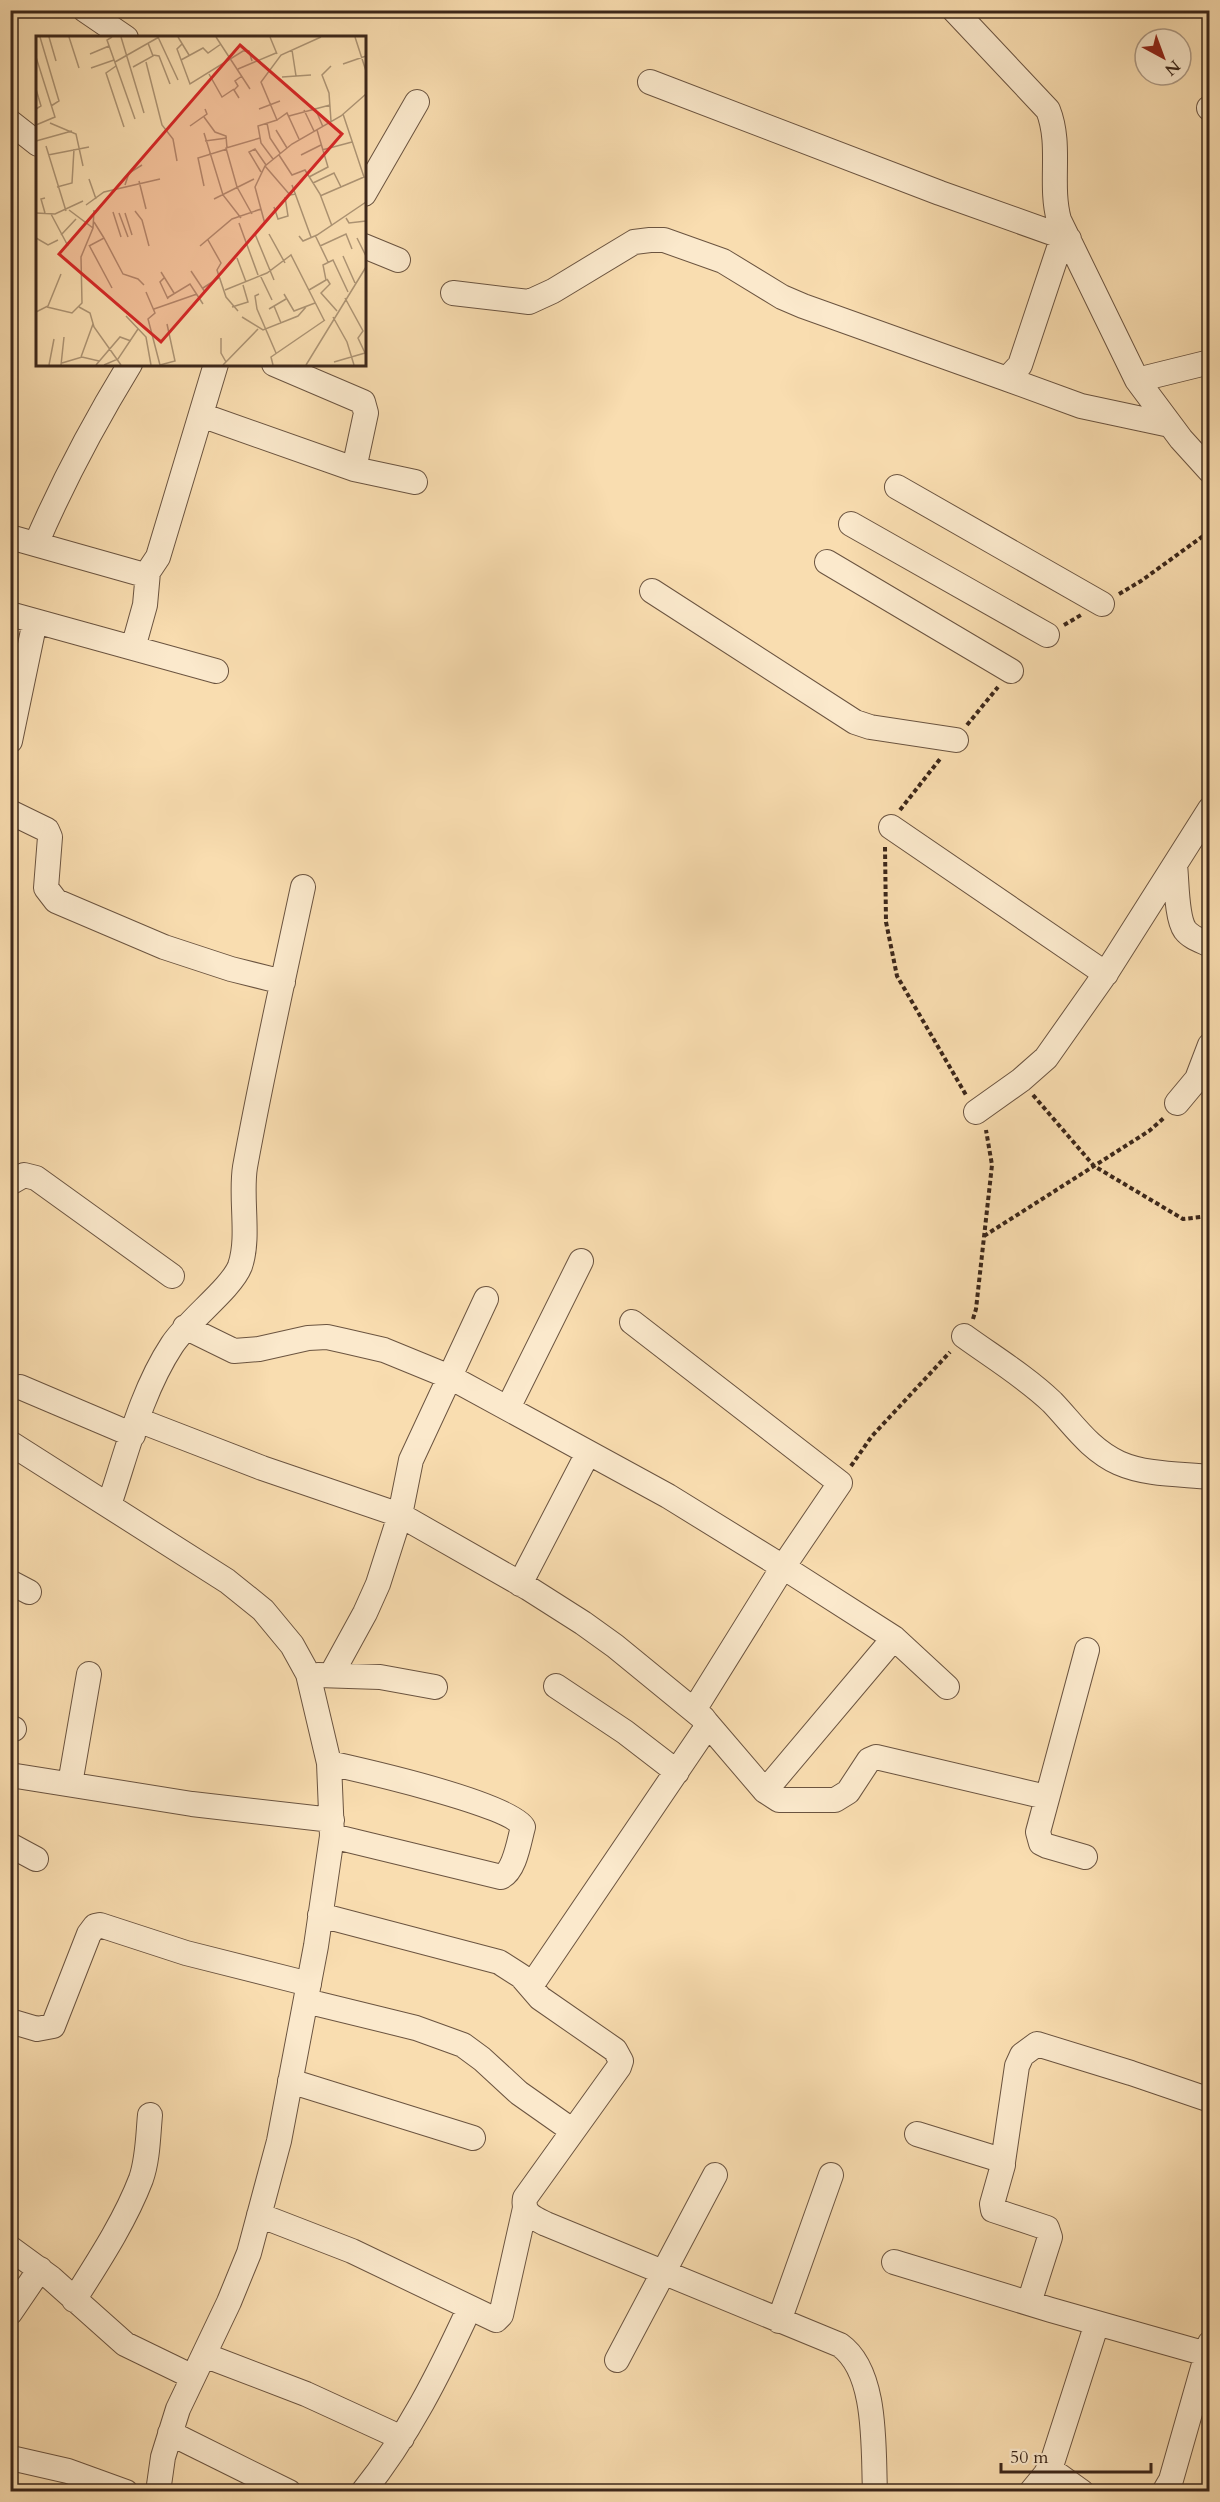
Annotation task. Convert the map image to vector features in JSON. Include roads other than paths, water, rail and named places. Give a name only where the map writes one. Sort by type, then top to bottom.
[{"type":"street","points":[[85,10],[123,36]]},
{"type":"street","points":[[954,10],[1048,110],[1055,136],[1056,209],[1066,238],[1137,380],[1209,471]]},
{"type":"street","points":[[650,82],[940,193],[1066,238]]},
{"type":"street","points":[[366,191],[417,102]]},
{"type":"street","points":[[10,122],[36,142]]},
{"type":"street","points":[[1007,379],[1020,365],[1066,238]]},
{"type":"street","points":[[453,293],[529,302],[553,291],[634,242],[664,240],[723,261],[782,297],[803,306],[1081,406],[1170,424]]},
{"type":"street","points":[[366,247],[398,260]]},
{"type":"street","points":[[1137,380],[1209,362]]},
{"type":"street","points":[[36,544],[76,458],[129,366]]},
{"type":"street","points":[[133,648],[146,596],[148,572],[158,557],[215,366]]},
{"type":"street","points":[[279,366],[363,402],[366,413],[354,469]]},
{"type":"street","points":[[201,415],[354,469],[415,482]]},
{"type":"street","points":[[897,487],[1102,604]]},
{"type":"street","points":[[851,524],[1047,635]]},
{"type":"street","points":[[10,537],[141,574],[148,572]]},
{"type":"street","points":[[827,562],[1011,671]]},
{"type":"street","points":[[652,591],[855,722],[870,727],[956,740]]},
{"type":"street","points":[[10,614],[216,671]]},
{"type":"street","points":[[10,741],[35,621]]},
{"type":"street","points":[[976,1112],[1021,1080],[1046,1058],[1106,974],[1209,809]]},
{"type":"street","points":[[10,812],[47,830],[50,837],[46,888],[56,901],[164,947],[231,969],[283,982]]},
{"type":"street","points":[[891,827],[1106,974]]},
{"type":"street","points":[[1175,865],[1184,929],[1209,945]]},
{"type":"street","points":[[109,1505],[162,1359],[185,1327],[230,1281],[240,1266],[243,1248],[245,1169],[303,887]]},
{"type":"street","points":[[1177,1103],[1197,1079],[1209,1045]]},
{"type":"street","points":[[10,1183],[24,1175],[36,1178],[172,1276]]},
{"type":"street","points":[[508,1408],[581,1261]]},
{"type":"street","points":[[319,1675],[365,1613],[378,1584],[400,1515],[411,1460],[486,1299]]},
{"type":"street","points":[[531,1986],[704,1731],[700,1716],[783,1567],[840,1483],[632,1322]]},
{"type":"street","points":[[185,1327],[234,1351],[259,1349],[308,1338],[327,1337],[384,1350],[450,1377],[668,1496],[783,1567],[894,1638],[947,1687]]},
{"type":"street","points":[[964,1336],[1042,1394],[1088,1444],[1101,1453],[1121,1464],[1140,1469],[1209,1476]]},
{"type":"street","points":[[20,1387],[136,1428],[400,1515],[520,1584],[615,1646],[700,1716],[765,1791],[779,1800],[835,1800],[848,1792],[869,1760],[876,1757],[1046,1797]]},
{"type":"street","points":[[10,1443],[227,1581],[263,1610],[319,1675],[329,1763],[332,1828],[320,1915],[291,2081],[279,2141],[249,2253],[170,2433],[163,2457],[158,2492]]},
{"type":"street","points":[[520,1584],[588,1453]]},
{"type":"street","points":[[765,1791],[894,1638]]},
{"type":"street","points":[[1085,1857],[1041,1843],[1038,1832],[1087,1650]]},
{"type":"street","points":[[70,1784],[89,1674]]},
{"type":"street","points":[[319,1675],[380,1677],[435,1686]]},
{"type":"street","points":[[556,1686],[625,1732],[677,1772]]},
{"type":"street","points":[[10,1775],[332,1828],[501,1877],[506,1876],[523,1827],[518,1818],[463,1798],[329,1763]]},
{"type":"street","points":[[10,1845],[36,1859]]},
{"type":"street","points":[[259,2215],[352,2251],[496,2320],[501,2315],[525,2208],[525,2198],[621,2061],[615,2050],[540,1998],[531,1986],[510,1969],[491,1959],[320,1915]]},
{"type":"street","points":[[10,2021],[37,2029],[53,2026],[89,1934],[95,1926],[100,1925],[463,2045],[519,2093],[573,2131]]},
{"type":"street","points":[[1029,2303],[1050,2237],[1049,2232],[1044,2226],[993,2210],[992,2204],[1003,2162],[1017,2066],[1023,2055],[1037,2044],[1099,2062],[1209,2100]]},
{"type":"street","points":[[291,2081],[473,2138]]},
{"type":"street","points":[[74,2300],[112,2237],[140,2180],[145,2162],[150,2115]]},
{"type":"street","points":[[917,2134],[998,2158],[1003,2162]]},
{"type":"street","points":[[617,2360],[715,2175]]},
{"type":"street","points":[[779,2321],[831,2175]]},
{"type":"street","points":[[525,2208],[533,2218],[546,2224],[840,2345],[849,2352],[856,2362],[868,2392],[875,2492]]},
{"type":"street","points":[[10,2248],[40,2269],[125,2344],[193,2377]]},
{"type":"street","points":[[894,2262],[1097,2323],[1208,2350],[1171,2480],[1164,2492]]},
{"type":"street","points":[[10,2313],[40,2269]]},
{"type":"street","points":[[363,2492],[402,2438],[446,2359],[469,2309]]},
{"type":"street","points":[[1031,2492],[1050,2469],[1097,2323]]},
{"type":"street","points":[[204,2355],[306,2394],[402,2438]]},
{"type":"street","points":[[170,2433],[289,2492]]},
{"type":"street","points":[[11,2458],[82,2475],[126,2492]]},
{"type":"street","points":[[1050,2469],[1082,2492]]}]
